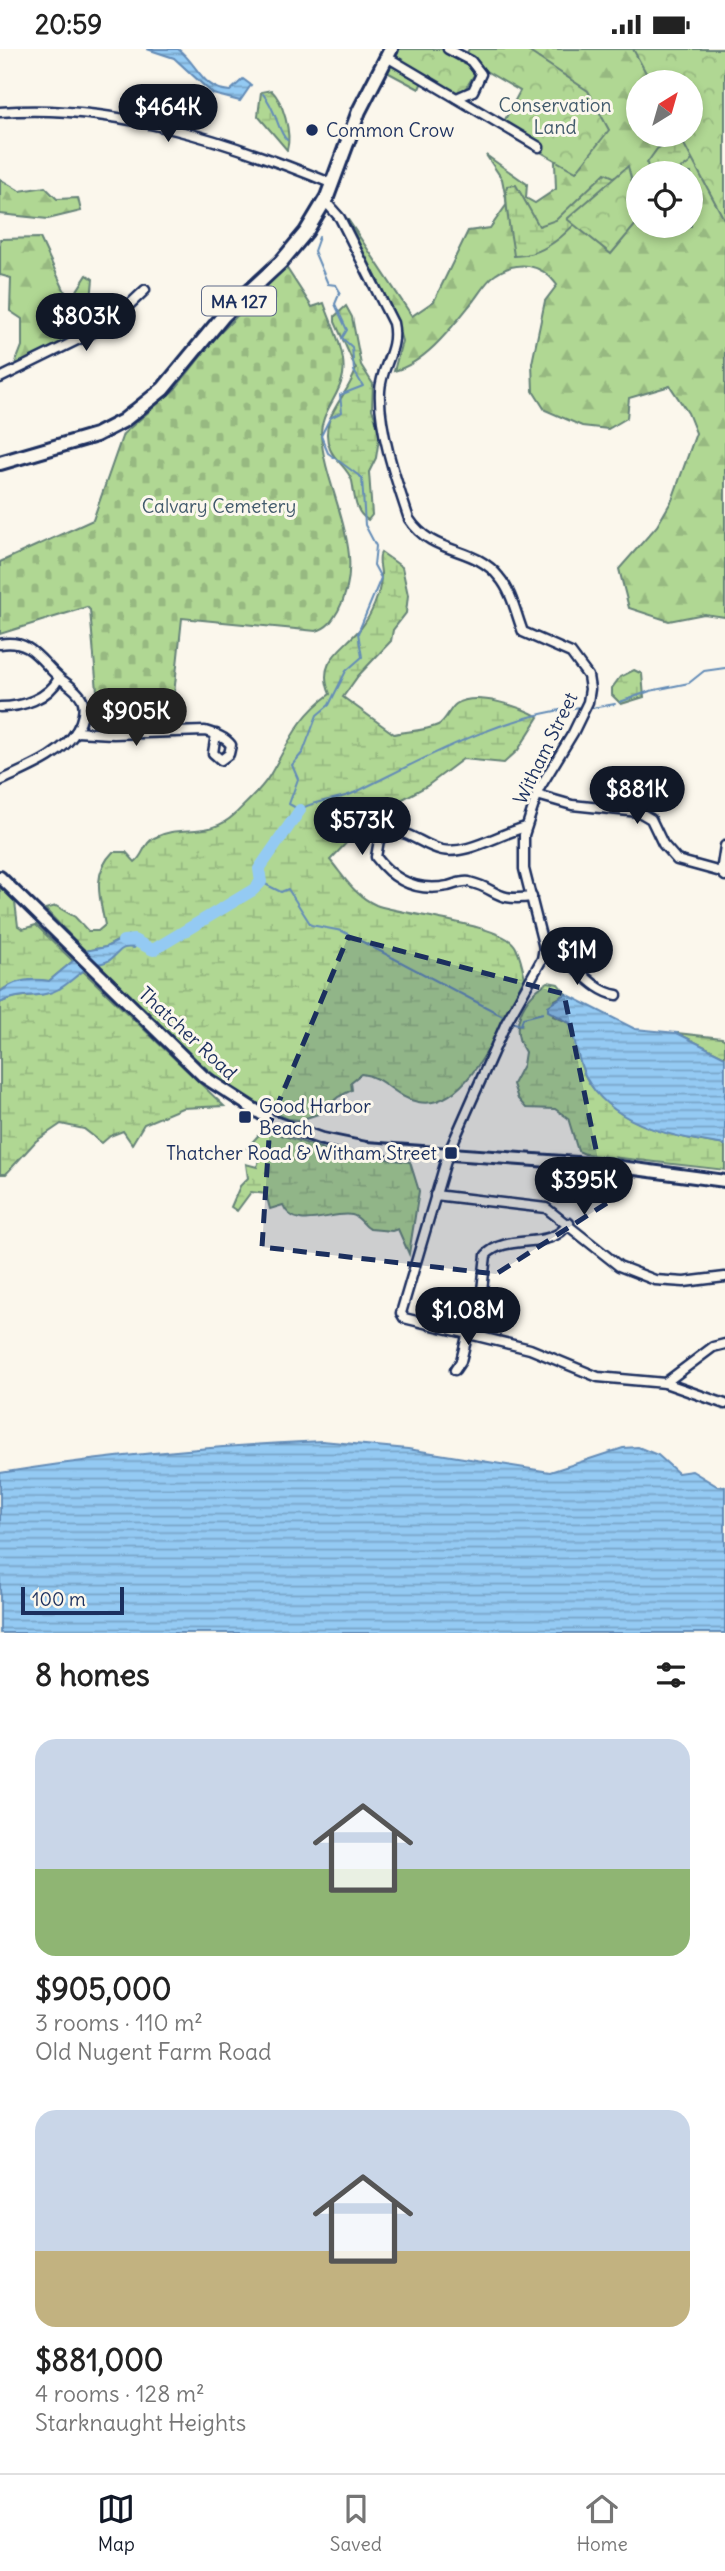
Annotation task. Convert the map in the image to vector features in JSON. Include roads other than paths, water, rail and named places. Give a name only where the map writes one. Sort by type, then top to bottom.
[{"type":"main road","name":"MA 127","points":[[0,463],[96,435],[149,402],[176,375],[224,315],[281,262],[325,201],[359,111],[389,53]]},
{"type":"main road","name":"Thatcher Road","points":[[0,877],[204,1077],[258,1113],[296,1131],[349,1145],[606,1165],[725,1181]]},
{"type":"street","points":[[448,49],[471,61],[481,74],[481,80],[473,91],[457,98]]},
{"type":"street","points":[[389,53],[457,98],[540,147]]},
{"type":"street","points":[[0,112],[74,111],[131,120],[269,159],[333,184]]},
{"type":"street","name":"Witham Street","points":[[325,201],[340,218],[393,323],[396,338],[380,388],[380,411],[409,519],[437,545],[459,551],[490,567],[504,582],[523,632],[571,653],[588,677],[588,702],[537,795],[526,827],[524,869],[544,948]]},
{"type":"street","points":[[0,378],[108,325],[145,291]]},
{"type":"street","points":[[0,644],[25,645],[44,659],[59,678],[82,697],[83,711],[76,732],[55,752],[0,781]]},
{"type":"street","points":[[0,707],[16,707],[33,700],[50,691],[59,678]]},
{"type":"street","points":[[76,732],[113,734],[199,730],[216,734]]},
{"type":"street","points":[[537,795],[572,805],[639,812],[651,819],[663,844],[677,860],[724,873],[725,846]]},
{"type":"street","points":[[526,827],[456,852],[429,846],[408,834],[391,831],[379,840],[376,857],[392,875],[425,888],[463,881],[505,899],[532,897]]},
{"type":"street","points":[[617,995],[604,991],[556,950],[544,948],[542,959],[506,1023],[448,1154],[401,1313],[404,1318],[472,1333],[548,1355],[598,1377],[665,1383],[725,1404]]},
{"type":"street","points":[[435,1195],[546,1208],[569,1223],[619,1266],[655,1280],[684,1282],[725,1277]]},
{"type":"street","points":[[456,1370],[472,1333],[486,1255],[502,1245],[538,1241],[553,1236],[563,1231],[569,1223]]},
{"type":"street","points":[[665,1383],[713,1347],[725,1344]]},
{"type":"water","points":[[147,49],[178,49],[206,81],[220,89],[230,91],[243,79],[251,85],[240,101],[213,94],[174,58]]},
{"type":"water","points":[[128,936],[139,942],[134,948],[123,948],[109,961],[82,971],[59,989],[45,994],[15,997],[0,1003],[0,992],[11,985],[29,980],[49,981],[85,951],[106,947]]},
{"type":"water","points":[[566,994],[635,1029],[677,1033],[725,1057],[725,1145],[650,1128],[633,1121],[602,1099],[583,1070],[570,1023],[548,1011],[548,1006]]},
{"type":"water","points":[[322,1441],[408,1449],[550,1472],[623,1448],[638,1447],[658,1455],[678,1473],[692,1471],[717,1486],[725,1487],[725,1633],[0,1633],[0,1473],[161,1452]]},
{"type":"waterway","points":[[263,94],[287,140]]},
{"type":"waterway","points":[[319,237],[314,251],[328,284],[336,285],[340,292],[335,304],[347,330],[342,338],[352,347],[354,371],[363,386],[340,395],[342,412],[330,418],[321,436],[328,453],[362,478],[365,525],[376,546],[374,565],[381,578],[358,633],[362,657],[346,671],[329,705],[317,715],[303,752],[292,765],[298,779],[289,804],[300,810],[349,795],[437,752],[492,729],[520,719],[580,707]]},
{"type":"waterway","points":[[620,702],[650,691],[689,683],[704,671],[725,668]]},
{"type":"waterway","points":[[592,708],[615,704]]},
{"type":"waterway","points":[[123,941],[134,940],[153,950],[253,890],[261,882],[259,869],[300,810]]},
{"type":"waterway","points":[[261,882],[281,892],[288,889],[311,925],[342,931],[503,1016]]},
{"type":"waterway","points":[[511,1022],[521,1025],[523,1018],[543,1013]]},
{"type":"place","name":"Common Crow","points":[[312,130]]},
{"type":"place","name":"Good Harbor Beach","points":[[245,1117]]},
{"type":"place","name":"Thatcher Road & Witham Street","points":[[451,1153]]},
{"type":"park label","name":"Conservation Land","points":[[555,116]]},
{"type":"park label","name":"Calvary Cemetery","points":[[219,506]]}]
